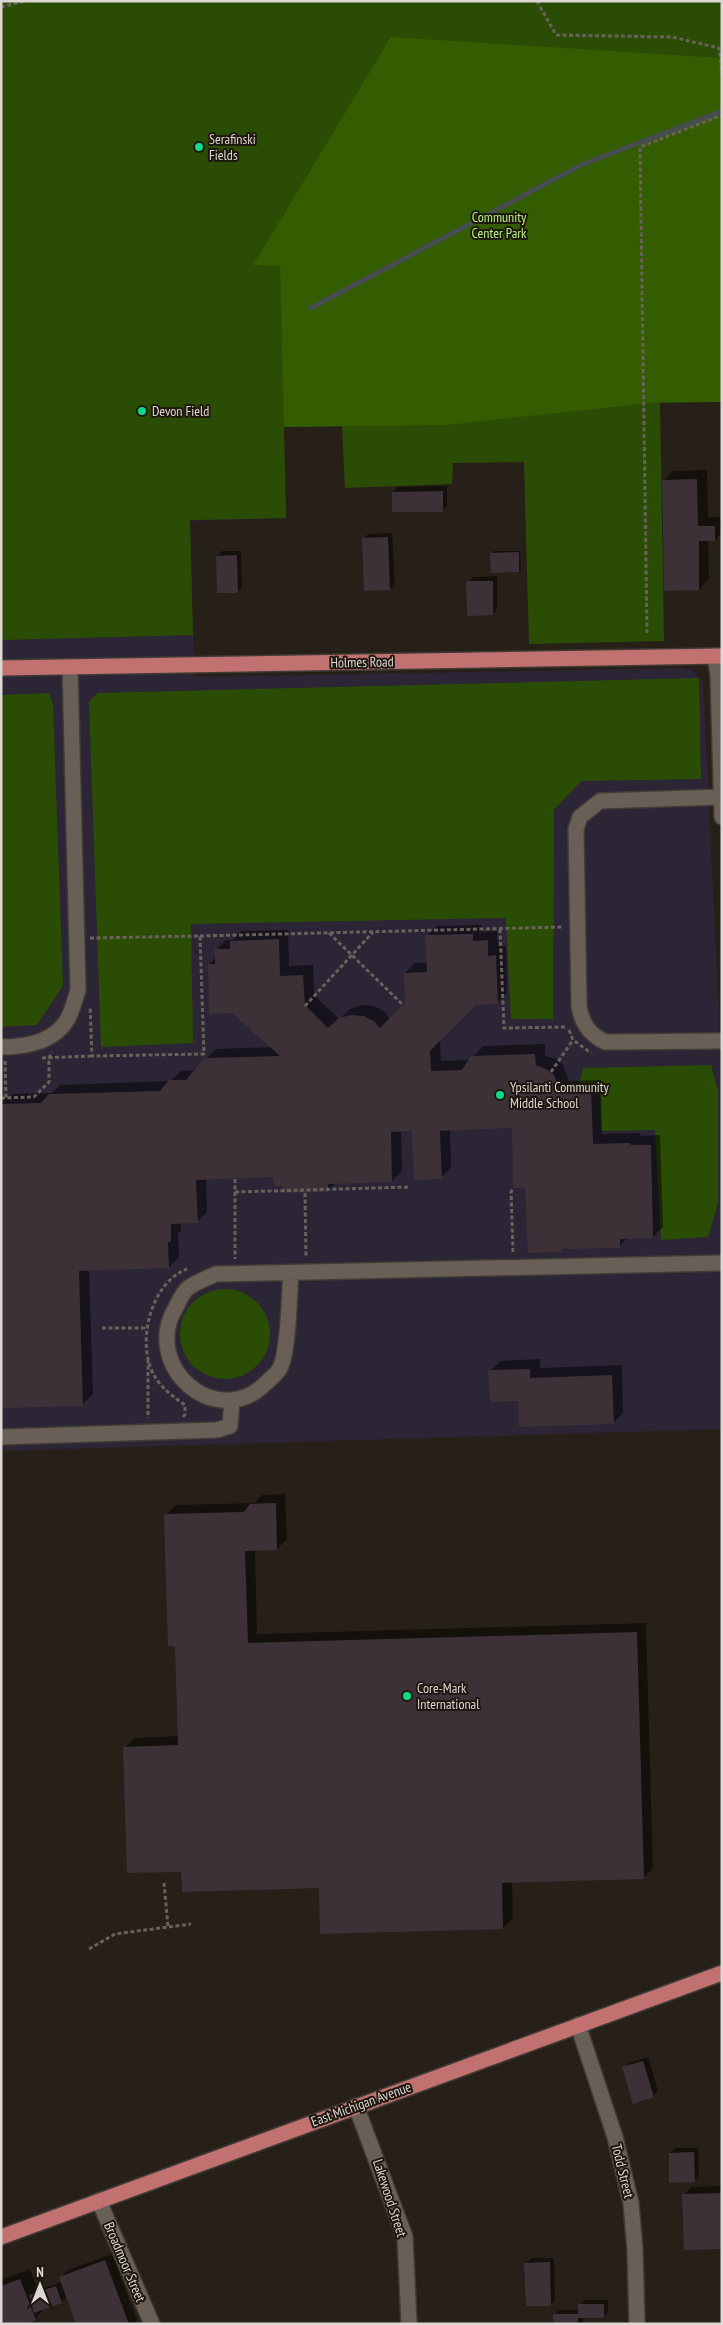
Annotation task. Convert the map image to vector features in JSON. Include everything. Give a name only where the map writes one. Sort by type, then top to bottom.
[{"type":"main road","name":"Holmes Road","points":[[1,668],[718,656]]},
{"type":"main road","name":"East Michigan Avenue","points":[[1,2237],[722,1973]]},
{"type":"street","points":[[718,656],[722,817]]},
{"type":"street","points":[[2,1055],[17,1047],[49,1038],[67,1020],[78,990],[70,667]]},
{"type":"street","points":[[721,797],[600,801],[580,817],[576,829],[579,1005],[580,1016],[585,1027],[605,1042],[670,1043],[722,1041]]},
{"type":"street","points":[[291,1273],[286,1340],[280,1368],[259,1390],[232,1401],[199,1394],[176,1374],[167,1353],[168,1319],[187,1288],[216,1274],[722,1262]]},
{"type":"street","points":[[1,1437],[217,1430],[230,1426],[232,1401]]},
{"type":"street","name":"Todd Street","points":[[578,2025],[615,2137],[631,2203],[638,2324]]},
{"type":"street","name":"Lakewood Street","points":[[356,2106],[405,2238],[409,2324]]},
{"type":"street","name":"Broadmoor Street","points":[[99,2201],[152,2324]]},
{"type":"path","points":[[1,7],[25,1]]},
{"type":"path","points":[[537,1],[556,35],[672,37],[719,48],[722,76]]},
{"type":"path","points":[[647,633],[640,147],[722,115]]},
{"type":"path","points":[[88,938],[562,927],[562,936]]},
{"type":"path","points":[[500,928],[504,1028],[567,1027]]},
{"type":"path","points":[[88,929],[89,948]]},
{"type":"path","points":[[305,1006],[373,932]]},
{"type":"path","points":[[329,933],[402,1004]]},
{"type":"path","points":[[40,1058],[204,1054],[200,936]]},
{"type":"path","points":[[83,1011],[88,1003],[92,1056]]},
{"type":"path","points":[[565,1022],[573,1040],[588,1053],[596,1054]]},
{"type":"path","points":[[551,1072],[573,1040]]},
{"type":"path","points":[[1,1098],[34,1097],[50,1082],[50,1058],[54,1047]]},
{"type":"path","points":[[6,1098],[2,1055],[14,1059]]},
{"type":"path","points":[[235,1178],[235,1260]]},
{"type":"path","points":[[235,1192],[410,1187]]},
{"type":"path","points":[[513,1188],[511,1192],[513,1252]]},
{"type":"path","points":[[305,1193],[306,1258]]},
{"type":"path","points":[[504,1252],[523,1251]]},
{"type":"path","points":[[297,1258],[316,1258]]},
{"type":"path","points":[[226,1260],[244,1259]]},
{"type":"path","points":[[156,1421],[148,1421],[148,1328],[150,1313],[162,1289],[182,1271],[190,1267]]},
{"type":"path","points":[[102,1328],[148,1328]]},
{"type":"path","points":[[148,1349],[151,1369],[165,1392],[185,1405],[185,1414],[180,1420]]},
{"type":"path","points":[[164,1882],[168,1926]]},
{"type":"path","points":[[89,1949],[115,1934],[191,1924]]},
{"type":"shaded area","points":[[280,266],[286,518],[190,521],[194,677],[683,668],[692,670],[703,682],[722,1078],[722,1429],[1,1451],[1,269]]},
{"type":"green space","name":"Community Center Park","points":[[1,1],[722,1],[722,402],[660,403],[664,641],[529,644],[524,462],[453,463],[452,484],[345,488],[342,426],[284,427],[286,518],[190,520],[193,635],[1,640]]},
{"type":"green space","points":[[391,37],[722,58],[722,402],[660,402],[446,425],[284,427],[280,266],[253,265]]},
{"type":"green space","points":[[699,678],[701,779],[581,781],[554,810],[553,1019],[511,1019],[506,918],[191,924],[193,1043],[101,1047],[89,702],[98,693]]},
{"type":"green space","points":[[49,693],[53,705],[63,986],[37,1025],[1,1027],[1,695]]},
{"type":"green space","points":[[711,1065],[718,1090],[718,1203],[708,1237],[661,1240],[655,1130],[601,1131],[599,1086],[579,1083],[583,1068]]},
{"type":"green space","points":[[225,1289],[242,1292],[257,1302],[267,1317],[270,1334],[267,1351],[257,1366],[242,1376],[225,1379],[208,1376],[193,1366],[183,1351],[180,1334],[183,1317],[193,1302],[208,1292]]},
{"type":"building","points":[[697,479],[698,526],[715,526],[715,541],[699,541],[699,590],[664,591],[662,480]]},
{"type":"building","points":[[443,491],[443,512],[392,512],[392,492]]},
{"type":"building","points":[[388,537],[390,590],[364,591],[362,538]]},
{"type":"building","points":[[519,552],[519,572],[491,573],[490,553]]},
{"type":"building","points":[[237,555],[238,593],[217,593],[216,556]]},
{"type":"building","points":[[466,581],[493,581],[493,615],[467,616]]},
{"type":"building","points":[[473,934],[473,941],[488,940],[488,956],[496,955],[498,1004],[476,1005],[430,1051],[431,1071],[462,1070],[471,1056],[535,1054],[536,1065],[554,1075],[560,1091],[591,1090],[593,1144],[630,1143],[631,1145],[651,1145],[653,1238],[620,1239],[620,1248],[562,1249],[562,1252],[528,1253],[525,1188],[513,1188],[512,1128],[440,1131],[442,1179],[414,1180],[412,1131],[391,1132],[392,1182],[328,1184],[328,1192],[283,1193],[282,1186],[274,1186],[273,1177],[196,1180],[198,1223],[171,1224],[171,1242],[168,1242],[169,1268],[79,1271],[83,1406],[2,1408],[1,1104],[41,1103],[49,1094],[160,1091],[169,1080],[186,1080],[204,1058],[280,1056],[232,1013],[209,1014],[208,964],[215,964],[215,949],[230,949],[230,941],[279,939],[280,976],[303,975],[305,1005],[328,1028],[339,1018],[351,1015],[364,1016],[375,1022],[380,1028],[405,1002],[404,973],[427,972],[425,935]]},
{"type":"building","points":[[530,1369],[530,1378],[612,1375],[614,1424],[519,1427],[518,1401],[490,1402],[488,1370]]},
{"type":"building","name":"Core-Mark International","points":[[276,1503],[277,1550],[245,1551],[248,1643],[637,1632],[644,1879],[502,1883],[503,1929],[320,1934],[319,1888],[182,1892],[181,1872],[127,1873],[123,1747],[178,1745],[175,1646],[168,1646],[164,1514],[244,1512],[250,1504]]},
{"type":"building","points":[[643,2061],[654,2097],[633,2104],[622,2067]]},
{"type":"building","points":[[694,2152],[695,2182],[669,2183],[669,2153]]},
{"type":"building","points":[[722,2193],[722,2249],[684,2250],[682,2194]]},
{"type":"building","points":[[105,2260],[129,2324],[76,2324],[59,2277]]},
{"type":"building","points":[[550,2262],[551,2306],[526,2306],[524,2263]]},
{"type":"building","points":[[20,2279],[36,2320],[27,2324],[1,2324],[1,2286]]},
{"type":"building","points":[[56,2286],[62,2303],[34,2313],[29,2295]]},
{"type":"building","points":[[578,2304],[604,2304],[604,2318],[578,2318],[578,2324],[553,2324],[553,2314],[578,2314]]},
{"type":"waterway","points":[[311,308],[581,165],[722,111]]},
{"type":"place","name":"Serafinski Fields","points":[[199,147]]},
{"type":"place","name":"Devon Field","points":[[142,411]]},
{"type":"place","name":"Ypsilanti Community Middle School","points":[[500,1095]]},
{"type":"place","name":"Core-Mark International","points":[[407,1696]]}]
